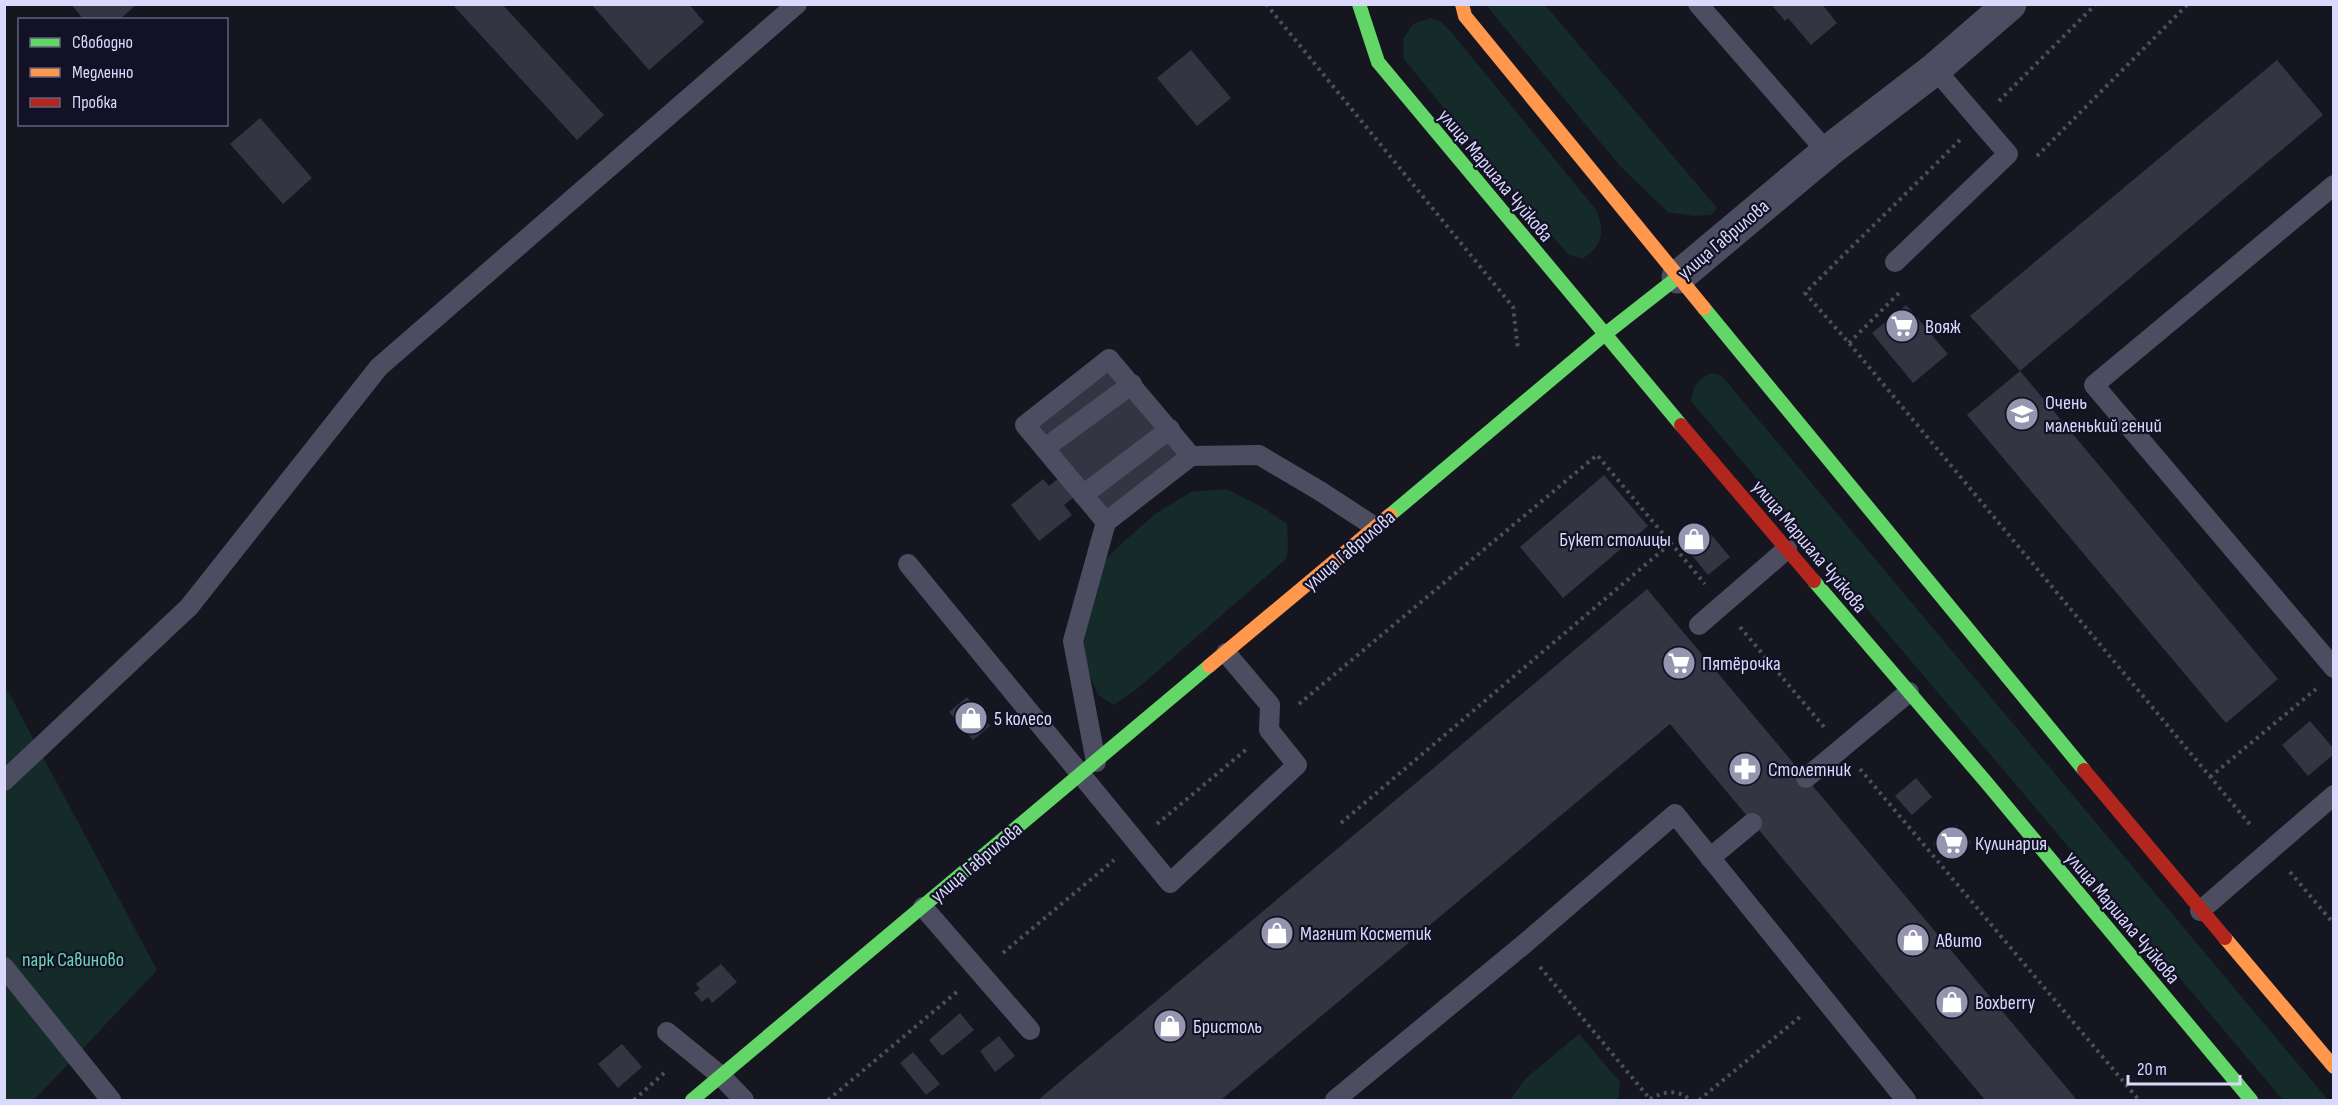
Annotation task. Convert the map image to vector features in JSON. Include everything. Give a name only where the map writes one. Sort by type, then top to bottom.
[{"type":"main road","name":"улица Маршала Чуйкова","points":[[1359,4],[1378,62],[1604,335],[1909,692],[2251,1101]]},
{"type":"main road","points":[[1462,4],[1465,16],[1678,277],[2200,911],[2334,1067]]},
{"type":"main road","name":"улица Гаврилова","points":[[692,1101],[1604,335],[1678,277]]},
{"type":"street","name":"улица Гаврилова","points":[[1678,277],[1827,152],[1935,69],[2005,6]]},
{"type":"lane","points":[[4,781],[189,607],[379,367],[797,4]]},
{"type":"lane","points":[[1698,4],[1827,152]]},
{"type":"lane","points":[[1895,262],[2008,154],[1935,69]]},
{"type":"lane","points":[[2329,675],[2094,385],[2331,191]]},
{"type":"lane","points":[[1106,522],[1025,425],[1109,359],[1191,456]]},
{"type":"lane","points":[[1045,448],[1131,384]]},
{"type":"lane","points":[[1083,495],[1170,429]]},
{"type":"lane","points":[[1089,768],[1073,641],[1106,522],[1191,456],[1259,455],[1375,527]]},
{"type":"lane","points":[[1699,625],[1787,549]]},
{"type":"lane","points":[[908,564],[1089,768],[1136,842],[1170,883],[1297,765],[1269,730],[1270,705],[1226,652]]},
{"type":"lane","points":[[1806,778],[1909,692]]},
{"type":"lane","points":[[2200,911],[2270,848],[2334,795]]},
{"type":"lane","points":[[1335,1101],[1523,945],[1675,814],[1906,1101]]},
{"type":"lane","points":[[1710,858],[1752,823]]},
{"type":"lane","points":[[923,907],[1030,1030]]},
{"type":"lane","points":[[4,967],[111,1101]]},
{"type":"lane","points":[[667,1032],[721,1076],[744,1101]]},
{"type":"path","points":[[1266,4],[1514,307],[1518,349]]},
{"type":"path","points":[[2096,4],[1805,293],[2334,924]]},
{"type":"path","points":[[828,1101],[1597,455],[2139,1101]]},
{"type":"path","points":[[1341,823],[1671,543]]},
{"type":"path","points":[[2210,777],[2329,675]]},
{"type":"path","points":[[1523,945],[1649,1100],[1662,1092],[1674,1092],[1689,1101]]},
{"type":"path","points":[[1699,1101],[1822,998]]},
{"type":"path","points":[[634,1101],[688,1049]]},
{"type":"green space","points":[[1486,5],[1545,5],[1717,208],[1711,215],[1694,216],[1668,212],[1621,167]]},
{"type":"green space","points":[[1430,18],[1441,22],[1452,33],[1597,211],[1601,226],[1600,238],[1595,248],[1582,259],[1568,254],[1501,178],[1404,59],[1403,39],[1413,24]]},
{"type":"green space","points":[[1711,373],[1721,375],[2328,1100],[2283,1100],[1691,401],[1697,384]]},
{"type":"green space","points":[[1226,489],[1262,507],[1287,524],[1286,559],[1138,688],[1114,705],[1098,695],[1087,668],[1079,630],[1088,578],[1155,514],[1191,492]]},
{"type":"green space","name":"парк Савиново","points":[[4,684],[157,970],[34,1100],[5,1100]]},
{"type":"green space","points":[[1579,1034],[1620,1082],[1618,1100],[1510,1100],[1525,1079]]},
{"type":"building","points":[[71,4],[137,4],[121,18],[82,18]]},
{"type":"building","points":[[452,4],[502,4],[604,115],[577,140]]},
{"type":"building","points":[[591,4],[689,4],[704,22],[649,70]]},
{"type":"building","points":[[1771,4],[1822,4],[1837,23],[1811,45],[1788,18],[1785,21]]},
{"type":"building","points":[[1191,50],[1231,98],[1197,126],[1157,78]]},
{"type":"building","points":[[2277,60],[2323,115],[2020,371],[1970,316]]},
{"type":"building","points":[[260,118],[312,178],[283,204],[230,144]]},
{"type":"building","points":[[1906,305],[1948,354],[1913,383],[1872,333]]},
{"type":"building","points":[[1117,360],[1197,459],[1112,529],[1082,491],[1064,505],[1072,515],[1039,541],[1011,505],[1043,479],[1049,486],[1065,473],[1030,430]]},
{"type":"building","points":[[2020,371],[2278,679],[2226,723],[1967,415]]},
{"type":"building","points":[[1604,475],[1648,526],[1563,598],[1520,547]]},
{"type":"building","points":[[1703,525],[1730,557],[1708,575],[1682,543]]},
{"type":"building","points":[[1647,589],[2077,1100],[1985,1100],[1670,724],[1221,1100],[1038,1100]]},
{"type":"building","points":[[967,697],[990,726],[973,740],[949,712]]},
{"type":"building","points":[[2310,721],[2334,749],[2334,754],[2308,776],[2282,745]]},
{"type":"building","points":[[1916,778],[1932,797],[1912,815],[1895,796]]},
{"type":"building","points":[[1956,825],[1971,842],[1948,861],[1933,844]]},
{"type":"building","points":[[721,964],[737,982],[712,1003],[708,997],[702,1002],[694,993],[700,989],[696,984]]},
{"type":"building","points":[[960,1013],[974,1030],[942,1056],[929,1040]]},
{"type":"building","points":[[999,1036],[1015,1056],[995,1072],[980,1051]]},
{"type":"building","points":[[622,1044],[642,1067],[618,1088],[598,1064]]},
{"type":"building","points":[[913,1052],[940,1084],[926,1095],[900,1063]]},
{"type":"traffic: fast","points":[[1359,4],[1378,62],[1681,425]]},
{"type":"traffic: fast","points":[[1390,515],[1604,335],[1678,277]]},
{"type":"traffic: fast","points":[[1704,308],[2084,770]]},
{"type":"traffic: fast","points":[[1814,581],[1986,782],[2251,1100]]},
{"type":"traffic: fast","points":[[692,1100],[1209,666]]},
{"type":"traffic: slow","points":[[1462,4],[1465,16],[1704,308]]},
{"type":"traffic: slow","points":[[1209,666],[1390,515]]},
{"type":"traffic: slow","points":[[2225,938],[2334,1067]]},
{"type":"traffic: jam","points":[[1681,425],[1814,581]]},
{"type":"traffic: jam","points":[[2084,770],[2225,938]]},
{"type":"place","name":"Вояж","points":[[1902,326]]},
{"type":"place","name":"Очень маленький гений","points":[[2022,414]]},
{"type":"place","name":"Букет столицы","points":[[1694,539]]},
{"type":"place","name":"Пятёрочка","points":[[1679,663]]},
{"type":"place","name":"5 колесо","points":[[971,718]]},
{"type":"place","name":"Столетник","points":[[1745,769]]},
{"type":"place","name":"Кулинария","points":[[1952,843]]},
{"type":"place","name":"Магнит Косметик","points":[[1277,933]]},
{"type":"place","name":"Авито","points":[[1913,940]]},
{"type":"place","name":"Boxberry","points":[[1952,1002]]},
{"type":"place","name":"Бристоль","points":[[1170,1026]]}]
